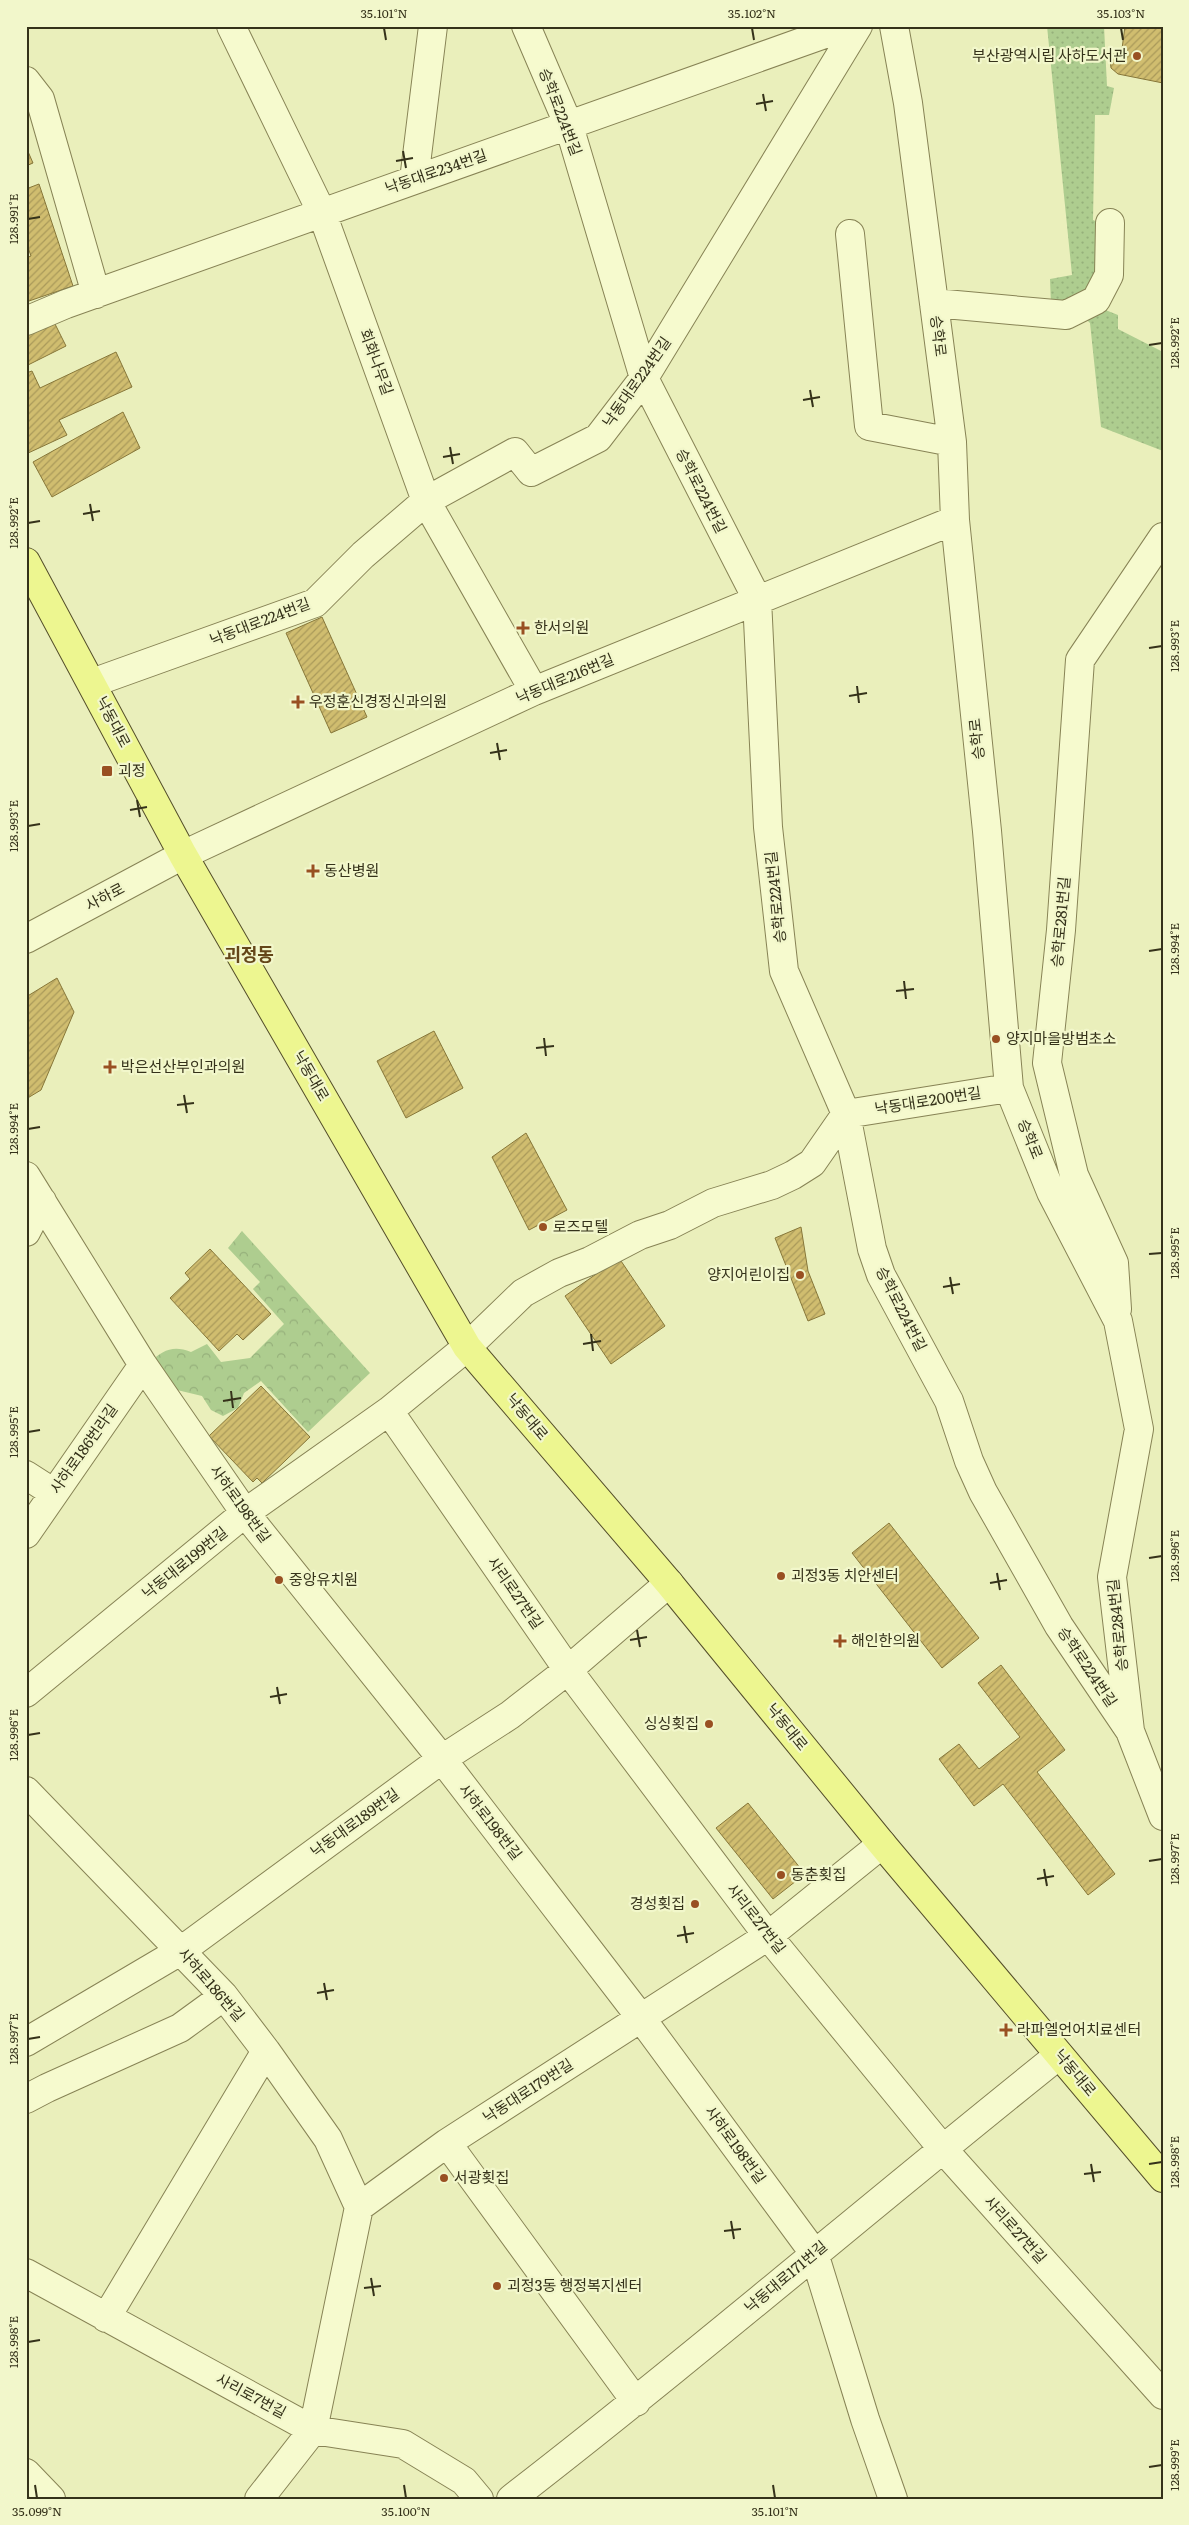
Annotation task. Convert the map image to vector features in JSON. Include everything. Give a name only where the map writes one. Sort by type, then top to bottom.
[{"type":"main road","name":"낙동대로","points":[[26,562],[183,855],[467,1347],[669,1583],[882,1844],[1161,2173]]},
{"type":"street","name":"회화나무길","points":[[232,26],[322,213],[426,501],[534,691]]},
{"type":"street","points":[[414,180],[433,26]]},
{"type":"street","name":"승학로224번길","points":[[526,26],[568,126],[644,378],[757,599],[768,827],[784,971],[846,1114],[872,1249],[881,1275],[949,1401],[968,1461],[983,1492],[1060,1626],[1130,1731]]},
{"type":"street","name":"낙동대로234번길","points":[[26,321],[96,294],[847,26]]},
{"type":"street","name":"낙동대로224번길","points":[[92,683],[315,603],[363,555],[426,501],[515,452],[531,472],[598,438],[644,378],[858,26]]},
{"type":"street","name":"승학로","points":[[894,26],[908,103],[952,442],[955,520],[987,831],[1009,1088],[1051,1192],[1118,1321],[1139,1429]]},
{"type":"street","points":[[26,81],[40,99],[96,294]]},
{"type":"street","points":[[934,303],[1066,316],[1096,300],[1109,275],[1110,223]]},
{"type":"street","points":[[850,234],[869,426],[952,442]]},
{"type":"street","name":"낙동대로216번길","points":[[183,855],[534,691],[955,520]]},
{"type":"street","name":"승학로281번길","points":[[1118,1321],[1114,1263],[1074,1175],[1047,1063],[1061,930],[1080,660],[1163,537]]},
{"type":"street","name":"사하로","points":[[26,939],[183,855]]},
{"type":"street","name":"낙동대로200번길","points":[[846,1114],[1009,1088]]},
{"type":"street","name":"낙동대로199번길","points":[[26,1693],[245,1513],[389,1411],[467,1347],[523,1293],[640,1235],[670,1225],[713,1203],[772,1184],[793,1175],[812,1163],[846,1114]]},
{"type":"street","name":"사하로198번길","points":[[26,1176],[143,1365],[245,1513],[442,1760],[641,2018],[814,2254],[865,2419],[893,2499]]},
{"type":"street","points":[[26,1232],[42,1201]]},
{"type":"street","name":"사하로186번라길","points":[[26,1534],[143,1365]]},
{"type":"street","name":"사리로27번길","points":[[389,1411],[568,1670],[768,1936],[942,2148],[1163,2396]]},
{"type":"street","name":"승학로284번길","points":[[1139,1429],[1112,1577],[1130,1731],[1163,1816]]},
{"type":"street","points":[[26,1475],[54,1494]]},
{"type":"street","name":"낙동대로189번길","points":[[26,2042],[182,1950],[442,1760],[510,1715],[568,1670],[669,1583]]},
{"type":"street","name":"사하로186번길","points":[[26,1791],[182,1950],[224,1996],[266,2051],[328,2139],[359,2207]]},
{"type":"street","name":"낙동대로179번길","points":[[359,2207],[447,2143],[768,1936],[882,1844]]},
{"type":"street","points":[[26,2099],[180,2028],[224,1996]]},
{"type":"street","points":[[106,2318],[266,2051]]},
{"type":"street","name":"낙동대로171번길","points":[[511,2499],[636,2402],[942,2148],[1059,2055]]},
{"type":"street","points":[[447,2143],[636,2402]]},
{"type":"street","points":[[259,2499],[313,2430],[359,2207]]},
{"type":"street","name":"사리로7번길","points":[[26,2273],[313,2430],[403,2444],[464,2481],[479,2499]]},
{"type":"street","points":[[26,2473],[51,2499]]},
{"type":"green space","points":[[1047,26],[1104,26],[1107,86],[1114,88],[1109,115],[1095,115],[1093,220],[1100,223],[1094,301],[1051,305],[1050,279],[1072,275]]},
{"type":"green space","points":[[1103,309],[1118,315],[1118,329],[1163,352],[1163,451],[1101,427],[1090,323],[1077,310]]},
{"type":"green space","points":[[242,1231],[370,1373],[308,1432],[261,1381],[244,1393],[238,1408],[223,1416],[211,1410],[202,1396],[177,1390],[149,1363],[168,1350],[179,1349],[191,1352],[207,1344],[221,1362],[250,1358],[284,1324],[253,1289],[260,1282],[228,1248]]},
{"type":"building","name":"부산광역시립 사하도서관","points":[[1125,26],[1163,26],[1163,83],[1118,74],[1111,68],[1110,59],[1114,53],[1122,49]]},
{"type":"building","points":[[26,147],[33,163],[26,166]]},
{"type":"building","points":[[39,184],[73,286],[26,302],[26,258],[31,256],[26,242],[26,189]]},
{"type":"building","points":[[52,318],[66,346],[26,366],[26,330]]},
{"type":"building","points":[[116,352],[132,387],[59,420],[67,435],[26,454],[26,373],[32,371],[40,388]]},
{"type":"building","points":[[123,412],[140,448],[52,497],[33,462]]},
{"type":"building","points":[[322,617],[367,717],[331,733],[286,633]]},
{"type":"building","points":[[57,978],[74,1012],[41,1090],[26,1099],[26,997]]},
{"type":"building","points":[[434,1031],[463,1088],[406,1118],[377,1061]]},
{"type":"building","points":[[526,1133],[567,1210],[529,1230],[492,1157]]},
{"type":"building","points":[[801,1227],[808,1271],[825,1314],[808,1321],[775,1238]]},
{"type":"building","points":[[210,1249],[271,1314],[243,1340],[237,1334],[219,1351],[170,1298],[190,1279],[185,1273]]},
{"type":"building","points":[[619,1258],[665,1326],[611,1364],[565,1296]]},
{"type":"building","points":[[261,1386],[310,1437],[262,1483],[257,1478],[253,1482],[209,1436]]},
{"type":"building","points":[[889,1523],[979,1638],[942,1668],[852,1553]]},
{"type":"building","points":[[1001,1665],[1065,1750],[1037,1772],[1115,1874],[1088,1895],[1003,1784],[974,1806],[939,1759],[959,1744],[979,1769],[1020,1737],[978,1683]]},
{"type":"building","points":[[748,1803],[805,1874],[773,1899],[716,1828]]},
{"type":"place","name":"부산광역시립 사하도서관","points":[[1137,56]]},
{"type":"place","name":"한서의원","points":[[523,628]]},
{"type":"place","name":"우정훈신경정신과의원","points":[[298,702]]},
{"type":"place","name":"괴정","points":[[107,771]]},
{"type":"place","name":"동산병원","points":[[313,871]]},
{"type":"place","name":"양지마을방범초소","points":[[996,1039]]},
{"type":"place","name":"박은선산부인과의원","points":[[110,1067]]},
{"type":"place","name":"로즈모텔","points":[[543,1227]]},
{"type":"place","name":"양지어린이집","points":[[800,1275]]},
{"type":"place","name":"괴정3동 치안센터","points":[[781,1576]]},
{"type":"place","name":"중앙유치원","points":[[279,1580]]},
{"type":"place","name":"해인한의원","points":[[840,1641]]},
{"type":"place","name":"싱싱횟집","points":[[709,1724]]},
{"type":"place","name":"동춘횟집","points":[[781,1875]]},
{"type":"place","name":"경성횟집","points":[[695,1904]]},
{"type":"place","name":"라파엘언어치료센터","points":[[1006,2030]]},
{"type":"place","name":"서광횟집","points":[[444,2178]]},
{"type":"place","name":"괴정3동 행정복지센터","points":[[497,2286]]},
{"type":"district","name":"괴정동","points":[[249,955]]}]
